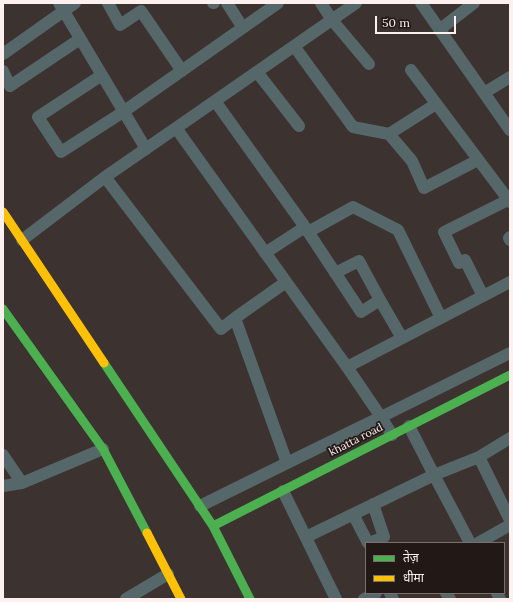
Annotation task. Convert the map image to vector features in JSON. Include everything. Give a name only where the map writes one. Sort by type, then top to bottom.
[{"type":"street","points":[[3,54],[61,7],[75,3]]},
{"type":"street","points":[[108,3],[120,25],[141,11],[182,71]]},
{"type":"street","points":[[227,3],[243,28]]},
{"type":"street","points":[[102,75],[38,117],[61,152],[123,112],[243,28],[264,7],[278,3]]},
{"type":"street","points":[[321,3],[332,20],[369,64]]},
{"type":"street","points":[[22,240],[105,177],[356,3]]},
{"type":"street","points":[[421,3],[509,126]]},
{"type":"street","points":[[439,30],[474,3]]},
{"type":"street","points":[[61,7],[146,149]]},
{"type":"street","points":[[3,71],[10,86],[80,39]]},
{"type":"street","points":[[294,46],[353,127],[389,134],[412,161],[424,188],[478,160]]},
{"type":"street","points":[[411,70],[509,201],[444,232],[459,263],[466,260],[483,296]]},
{"type":"street","points":[[257,72],[299,126]]},
{"type":"street","points":[[484,93],[510,77]]},
{"type":"street","points":[[215,101],[306,230],[361,312],[380,300]]},
{"type":"street","points":[[389,134],[436,104]]},
{"type":"street","points":[[176,128],[347,367],[392,435]]},
{"type":"street","points":[[105,177],[221,329],[286,282]]},
{"type":"street","points":[[265,253],[306,230],[353,207],[398,230],[441,318]]},
{"type":"street","points":[[3,212],[213,526],[250,599]]},
{"type":"street","points":[[335,273],[359,261],[402,338]]},
{"type":"street","points":[[347,367],[510,282]]},
{"type":"street","points":[[3,309],[103,449],[181,599]]},
{"type":"street","points":[[235,318],[287,463]]},
{"type":"street","points":[[200,506],[510,353]]},
{"type":"street","name":"khatta road","points":[[213,526],[510,375]]},
{"type":"street","points":[[409,426],[469,542]]},
{"type":"street","points":[[306,537],[434,475],[479,457],[510,438]]},
{"type":"street","points":[[3,486],[22,483],[103,449]]},
{"type":"street","points":[[3,455],[22,483]]},
{"type":"street","points":[[479,457],[510,520]]},
{"type":"street","points":[[283,491],[336,599]]},
{"type":"street","points":[[372,542],[384,537],[373,504]]},
{"type":"street","points":[[353,514],[368,542]]},
{"type":"street","points":[[480,542],[510,525]]},
{"type":"street","points":[[126,599],[168,574]]},
{"type":"street","points":[[364,599],[374,594]]},
{"type":"traffic: fast","points":[[3,309],[103,449],[147,533]]},
{"type":"traffic: fast","points":[[104,363],[213,526],[250,599]]},
{"type":"traffic: fast","points":[[213,526],[510,375]]},
{"type":"traffic: slow","points":[[3,212],[104,363]]},
{"type":"traffic: slow","points":[[147,533],[181,599]]}]
